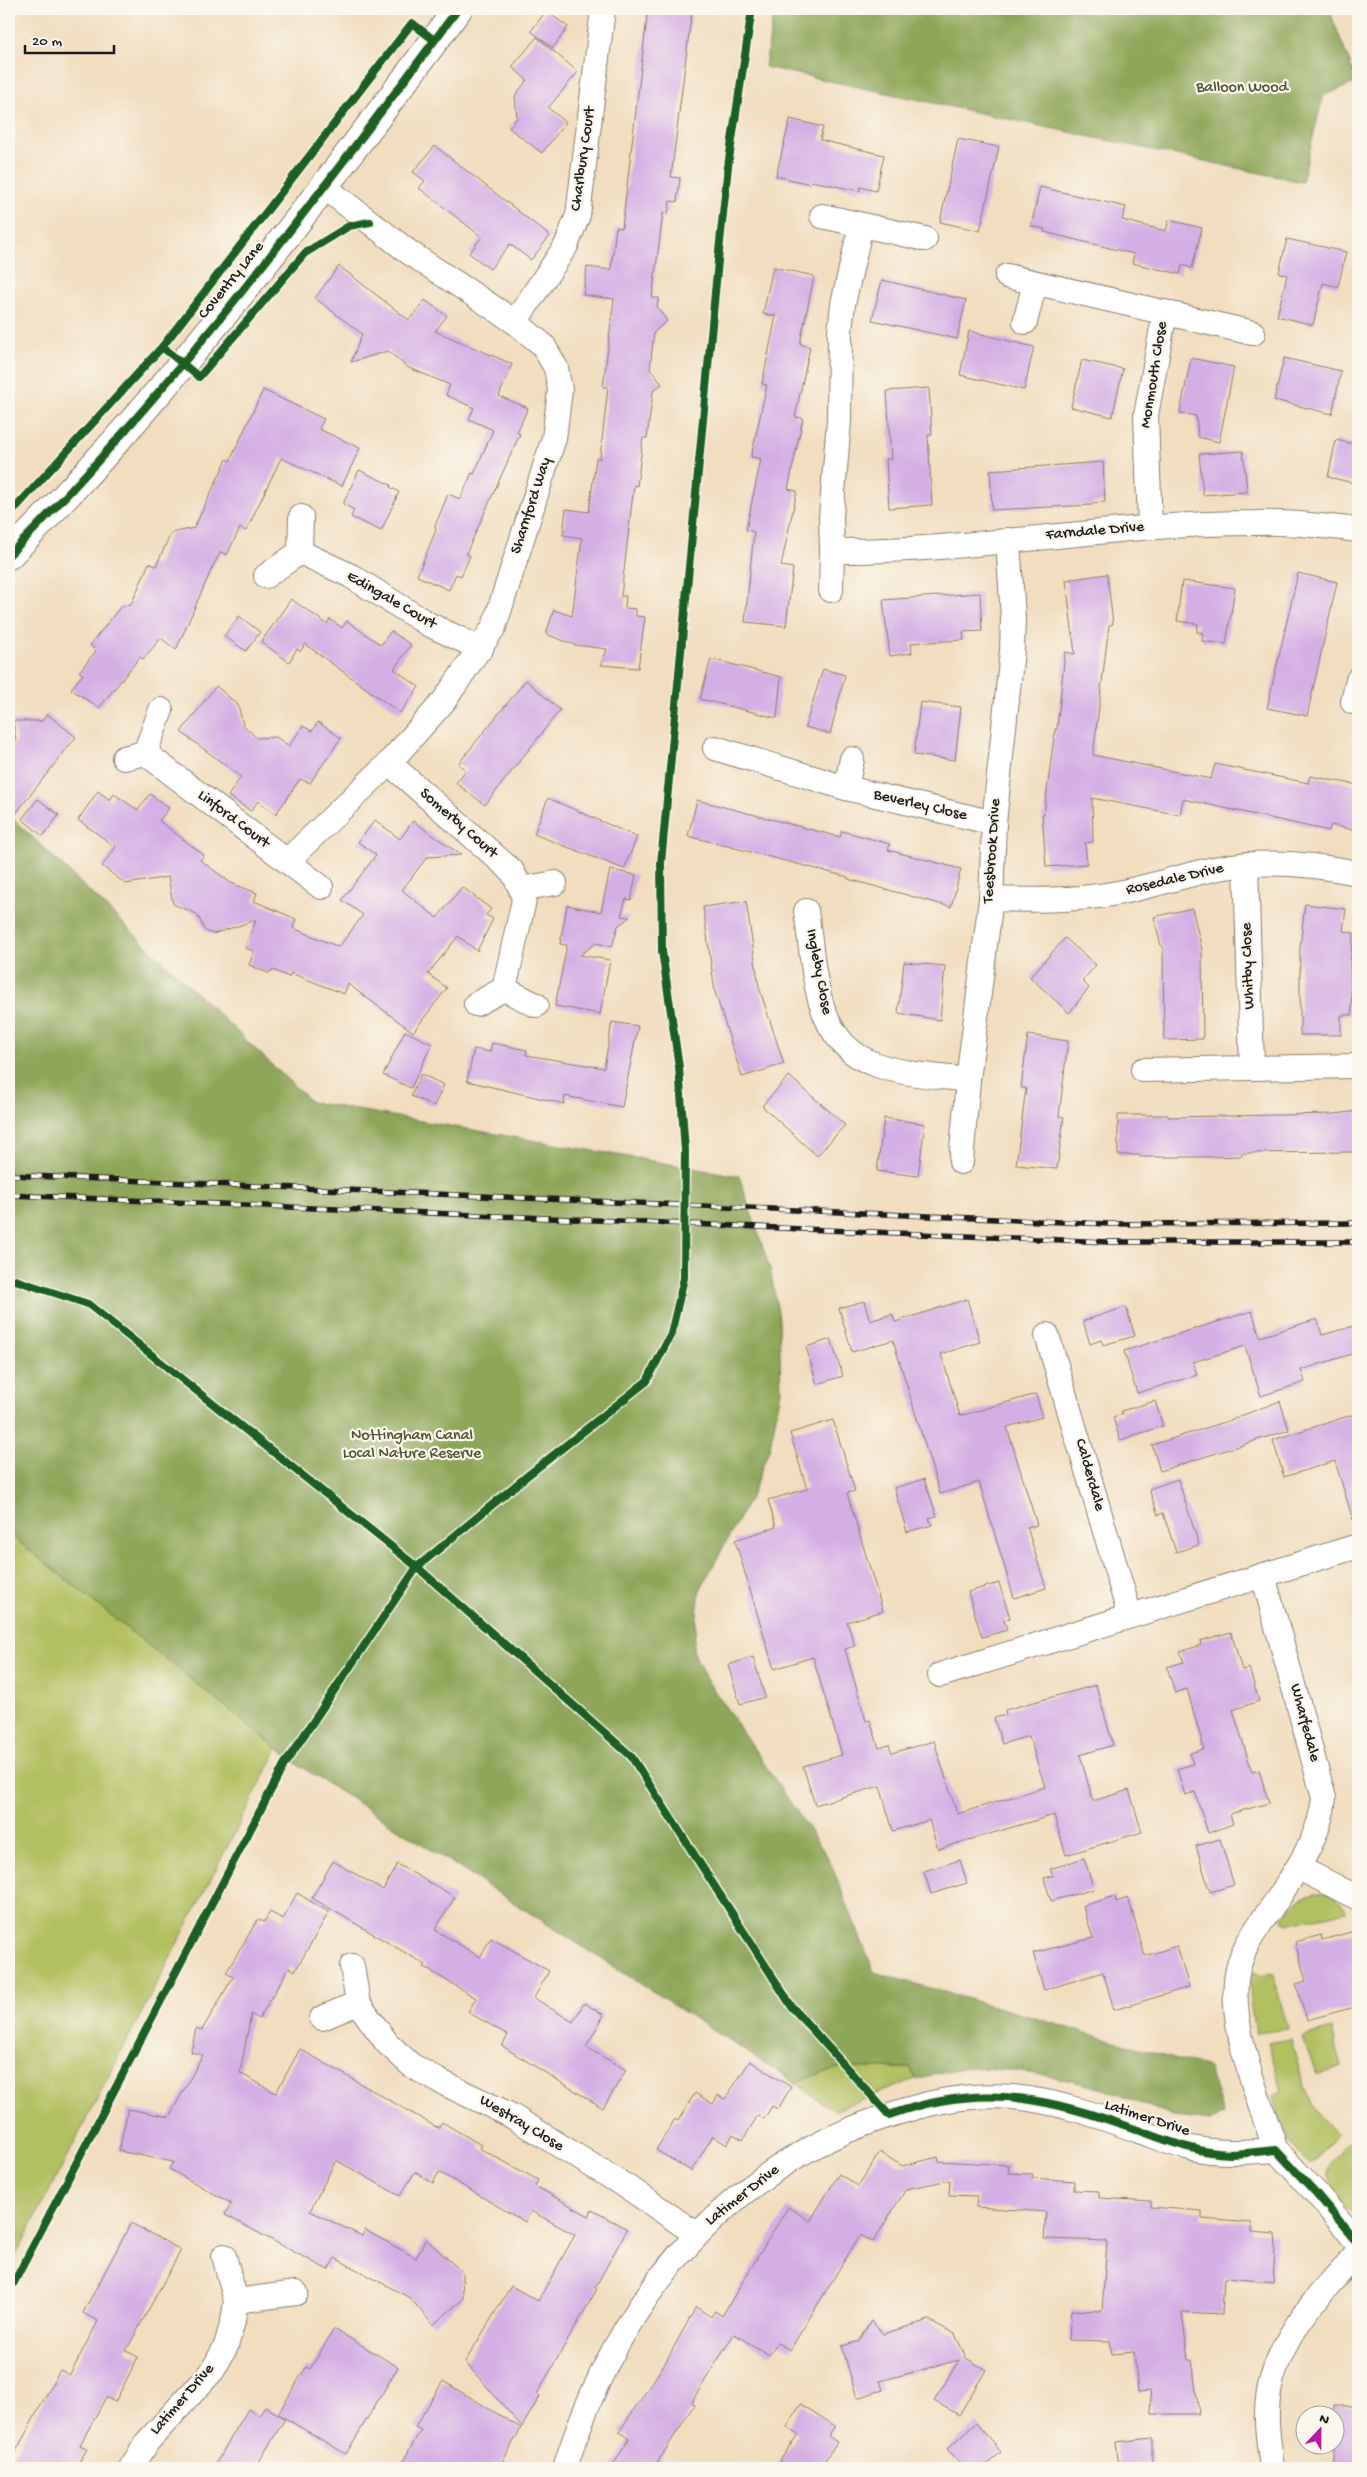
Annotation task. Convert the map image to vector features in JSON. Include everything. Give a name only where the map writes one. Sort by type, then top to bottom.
[{"type":"main road","name":"Coventry Lane","points":[[9,555],[65,498],[152,400],[243,290],[458,9]]},
{"type":"street","name":"Charlbury Court","points":[[514,322],[566,246],[578,215],[603,9]]},
{"type":"street","name":"Sharnford Way","points":[[287,861],[389,763],[444,701],[481,649],[494,627],[554,438],[560,390],[556,368],[543,345],[514,322],[410,253],[323,186]]},
{"type":"street","points":[[822,216],[925,239]]},
{"type":"street","points":[[831,590],[831,517],[839,421],[840,331],[843,304],[861,225]]},
{"type":"street","name":"Monmouth Close","points":[[1007,276],[1253,333]]},
{"type":"street","points":[[1025,322],[1035,283]]},
{"type":"street","name":"Monmouth Close","points":[[1150,527],[1146,415],[1165,312]]},
{"type":"street","points":[[266,576],[300,552],[301,517]]},
{"type":"street","name":"Farndale Drive","points":[[832,551],[880,552],[1150,527],[1258,522],[1358,530]]},
{"type":"street","name":"Teesbrook Drive","points":[[961,1162],[968,1080],[990,899],[994,823],[1012,643],[1013,618],[1008,540]]},
{"type":"street","name":"Edingale Court","points":[[300,552],[351,576],[428,624],[481,649]]},
{"type":"street","name":"Linford Court","points":[[161,710],[135,755],[287,861],[321,887]]},
{"type":"street","name":"Beverley Close","points":[[715,748],[846,788],[994,823]]},
{"type":"street","points":[[846,788],[852,759]]},
{"type":"street","name":"Somerby Court","points":[[389,763],[493,852],[512,871],[521,889]]},
{"type":"street","name":"Rosedale Drive","points":[[990,899],[1040,900],[1110,894],[1220,868],[1246,864],[1290,864],[1325,867],[1358,873]]},
{"type":"street","name":"Whitby Close","points":[[1246,864],[1252,1068]]},
{"type":"street","points":[[476,1004],[504,989],[524,900],[521,889],[555,883]]},
{"type":"street","name":"Ingleby Close","points":[[806,911],[819,998],[825,1017],[843,1045],[856,1055],[876,1065],[900,1071],[968,1080]]},
{"type":"street","points":[[504,989],[536,1005]]},
{"type":"street","points":[[1144,1070],[1358,1066]]},
{"type":"street","name":"Calderdale","points":[[1047,1335],[1130,1616]]},
{"type":"street","points":[[940,1675],[1358,1546]]},
{"type":"street","name":"Wharfedale","points":[[1263,1575],[1324,1798],[1318,1831],[1299,1868],[1250,1940],[1238,1969],[1234,1999],[1254,2091],[1276,2150]]},
{"type":"street","points":[[1299,1868],[1358,1898]]},
{"type":"street","name":"Westray Close","points":[[352,1966],[358,2003],[387,2043],[411,2064],[437,2080],[510,2115],[635,2192],[696,2234]]},
{"type":"street","points":[[322,2018],[358,2003]]},
{"type":"street","name":"Latimer Drive","points":[[565,2468],[598,2379],[648,2295],[696,2234],[726,2206],[768,2173],[808,2149],[848,2129],[943,2099],[975,2095],[1013,2097],[1047,2102],[1111,2121],[1188,2148],[1230,2154],[1276,2150]]},
{"type":"street","points":[[1276,2150],[1316,2193],[1358,2243]]},
{"type":"street","points":[[1272,2468],[1266,2412],[1273,2369],[1283,2346],[1326,2286],[1358,2253]]},
{"type":"street","name":"Latimer Drive","points":[[131,2468],[148,2441],[213,2370],[226,2346],[233,2322],[236,2301],[224,2256]]},
{"type":"street","points":[[236,2301],[296,2293]]},
{"type":"green space","name":"Balloon Wood","points":[[774,9],[1329,9],[1357,82],[1323,96],[1302,182],[765,67]]},
{"type":"green space","name":"Nottingham Canal Local Nature Reserve","points":[[9,815],[311,1102],[739,1176],[770,1269],[779,1318],[781,1391],[770,1447],[751,1496],[700,1590],[693,1650],[705,1677],[829,1859],[874,1972],[1209,2068],[1223,2114],[1210,2121],[1176,2117],[1104,2089],[1056,2077],[971,2067],[915,2079],[911,2068],[839,2068],[794,2082],[297,1764],[9,1534]]},
{"type":"green space","points":[[9,1534],[278,1749],[9,2269]]},
{"type":"green space","points":[[1314,1893],[1334,1896],[1341,1902],[1346,1912],[1286,1924],[1282,1920],[1295,1904]]},
{"type":"green space","points":[[1252,1973],[1273,1974],[1288,2029],[1255,2033],[1250,2000]]},
{"type":"green space","points":[[1332,2029],[1342,2067],[1316,2075],[1303,2037]]},
{"type":"green space","points":[[1291,2039],[1306,2093],[1320,2116],[1336,2134],[1315,2162],[1308,2163],[1290,2141],[1273,2096],[1282,2091],[1268,2043]]},
{"type":"green space","points":[[839,2068],[911,2068],[915,2079],[834,2111],[794,2082]]},
{"type":"green space","points":[[1358,2135],[1358,2214],[1342,2203],[1333,2189],[1329,2175],[1330,2165],[1336,2156]]},
{"type":"building","points":[[648,9],[692,9],[671,177],[680,178],[677,202],[670,201],[668,214],[663,213],[652,298],[659,298],[657,307],[667,321],[654,332],[650,369],[662,384],[653,391],[647,438],[643,438],[637,486],[634,485],[621,596],[626,596],[625,608],[636,609],[636,616],[645,617],[638,668],[601,665],[607,649],[575,645],[546,634],[554,610],[572,616],[582,538],[563,535],[566,509],[589,512],[596,458],[600,458],[608,387],[603,387],[614,299],[583,295],[587,267],[611,270],[616,227],[622,228]]},
{"type":"building","points":[[546,11],[568,27],[553,48],[531,31]]},
{"type":"building","points":[[537,37],[578,72],[548,108],[566,122],[542,153],[509,128],[517,118],[515,96],[527,80],[512,67]]},
{"type":"building","points":[[790,119],[823,127],[820,140],[884,155],[876,191],[860,187],[860,191],[811,181],[810,184],[776,176]]},
{"type":"building","points":[[958,139],[999,147],[980,231],[940,222]]},
{"type":"building","points":[[435,146],[550,236],[531,260],[510,244],[490,269],[469,253],[482,237],[419,188],[425,181],[413,172]]},
{"type":"building","points":[[1040,187],[1126,207],[1122,220],[1166,231],[1169,220],[1202,228],[1192,268],[1182,265],[1180,274],[1132,263],[1134,254],[1044,232],[1045,229],[1031,226]]},
{"type":"building","points":[[1287,239],[1346,252],[1338,287],[1323,283],[1313,325],[1277,316],[1287,275],[1279,273]]},
{"type":"building","points":[[339,266],[409,320],[425,300],[447,316],[435,331],[512,364],[499,396],[528,408],[517,432],[520,434],[466,554],[470,556],[461,576],[456,574],[449,590],[417,576],[436,530],[435,526],[448,494],[460,499],[472,473],[474,474],[493,430],[469,419],[474,408],[446,395],[450,385],[407,367],[388,351],[351,362],[362,334],[315,298]]},
{"type":"building","points":[[773,267],[814,276],[800,344],[810,347],[795,417],[803,418],[788,489],[797,491],[781,566],[793,568],[786,626],[745,622],[754,532],[746,530],[761,459],[751,457],[767,385],[762,384],[776,316],[763,314]]},
{"type":"building","points":[[882,280],[966,300],[957,339],[872,320]]},
{"type":"building","points":[[969,331],[1034,347],[1024,390],[960,375]]},
{"type":"building","points":[[1191,358],[1234,367],[1219,442],[1198,437],[1196,416],[1180,413]]},
{"type":"building","points":[[1284,358],[1341,371],[1332,414],[1274,400]]},
{"type":"building","points":[[1082,360],[1123,369],[1112,417],[1071,407]]},
{"type":"building","points":[[929,388],[932,435],[928,435],[932,505],[889,508],[886,459],[891,459],[887,391]]},
{"type":"building","points":[[263,390],[324,419],[319,429],[360,448],[342,486],[281,458],[246,531],[240,528],[227,555],[221,552],[213,566],[176,650],[161,638],[143,659],[140,657],[99,708],[71,689],[83,674],[79,672],[96,651],[90,645],[121,606],[131,605],[149,563],[156,566],[171,533],[194,528],[227,459],[230,461]]},
{"type":"building","points":[[1336,440],[1358,445],[1358,484],[1328,477]]},
{"type":"building","points":[[1243,451],[1247,492],[1203,495],[1199,454]]},
{"type":"building","points":[[1103,462],[1105,502],[1092,503],[1092,505],[992,510],[990,470]]},
{"type":"building","points":[[359,470],[391,485],[390,487],[399,492],[381,531],[351,517],[354,510],[343,504]]},
{"type":"building","points":[[1298,573],[1337,582],[1307,716],[1267,708]]},
{"type":"building","points":[[1107,574],[1113,624],[1109,625],[1093,755],[1211,779],[1215,764],[1308,783],[1310,776],[1358,785],[1358,831],[1331,825],[1329,831],[1183,799],[1180,815],[1092,798],[1093,842],[1085,843],[1087,864],[1046,867],[1042,814],[1044,814],[1055,729],[1057,729],[1065,652],[1075,654],[1066,580]]},
{"type":"building","points":[[1182,581],[1235,588],[1226,644],[1202,641],[1203,633],[1197,632],[1198,624],[1177,621]]},
{"type":"building","points":[[980,593],[982,631],[963,632],[964,640],[911,643],[912,653],[890,656],[883,600]]},
{"type":"building","points":[[291,599],[327,624],[330,619],[342,628],[347,621],[381,645],[391,631],[411,645],[394,669],[419,687],[400,713],[305,644],[300,652],[297,649],[289,662],[261,642]]},
{"type":"building","points":[[239,616],[260,632],[246,651],[224,636]]},
{"type":"building","points":[[711,659],[781,677],[777,718],[700,699]]},
{"type":"building","points":[[823,669],[845,675],[830,734],[805,727]]},
{"type":"building","points":[[526,680],[560,710],[485,805],[456,783],[466,770],[458,764]]},
{"type":"building","points":[[216,686],[238,705],[243,725],[257,738],[276,737],[289,746],[303,726],[312,731],[318,722],[341,738],[310,783],[300,779],[276,814],[258,801],[251,811],[228,796],[241,777],[181,732]]},
{"type":"building","points":[[920,702],[961,707],[955,760],[914,755]]},
{"type":"building","points":[[47,714],[76,737],[9,822],[9,750],[16,741],[13,721],[42,721]]},
{"type":"building","points":[[98,791],[110,800],[114,794],[138,810],[150,794],[169,808],[159,821],[204,855],[200,860],[231,883],[257,893],[254,901],[296,919],[293,928],[339,947],[363,915],[342,900],[376,855],[358,842],[375,820],[400,839],[413,821],[461,855],[427,857],[402,890],[437,918],[462,887],[491,909],[486,915],[493,919],[477,951],[458,936],[428,974],[447,988],[413,1032],[348,984],[344,994],[291,973],[289,977],[273,970],[268,973],[249,965],[254,951],[245,948],[256,920],[213,934],[205,931],[197,914],[173,904],[168,877],[126,884],[102,866],[116,847],[78,820]]},
{"type":"building","points":[[548,798],[637,837],[624,869],[534,834]]},
{"type":"building","points":[[38,799],[59,815],[43,836],[22,819]]},
{"type":"building","points":[[697,800],[840,837],[842,831],[890,844],[888,850],[961,869],[951,907],[848,879],[848,877],[688,836]]},
{"type":"building","points":[[610,870],[636,875],[631,900],[626,899],[621,916],[630,917],[618,926],[612,947],[596,943],[580,955],[610,960],[600,1014],[555,1006],[567,945],[560,944],[567,905],[601,912]]},
{"type":"building","points":[[746,901],[759,987],[784,1064],[742,1077],[715,992],[703,907]]},
{"type":"building","points":[[1305,904],[1346,909],[1343,931],[1354,933],[1350,961],[1352,1015],[1341,1015],[1341,1035],[1300,1035],[1300,948]]},
{"type":"building","points":[[1192,908],[1202,950],[1203,1039],[1164,1040],[1163,946],[1161,946],[1154,917]]},
{"type":"building","points":[[1065,938],[1096,965],[1082,981],[1089,988],[1069,1013],[1030,977]]},
{"type":"building","points":[[904,962],[945,966],[940,1020],[898,1013]]},
{"type":"building","points":[[612,1022],[638,1026],[622,1107],[565,1096],[564,1104],[467,1081],[474,1049],[490,1052],[492,1043],[527,1050],[526,1055],[604,1068]]},
{"type":"building","points":[[405,1031],[432,1044],[411,1088],[383,1075]]},
{"type":"building","points":[[1028,1035],[1068,1041],[1059,1116],[1064,1117],[1057,1169],[1016,1165],[1026,1088],[1021,1088]]},
{"type":"building","points":[[421,1074],[444,1085],[434,1106],[411,1096]]},
{"type":"building","points":[[789,1076],[845,1125],[817,1156],[762,1106]]},
{"type":"building","points":[[1358,1111],[1358,1152],[1242,1153],[1242,1156],[1211,1157],[1140,1157],[1140,1155],[1118,1155],[1118,1115],[1168,1115],[1168,1117],[1335,1114]]},
{"type":"building","points":[[884,1118],[925,1124],[918,1176],[877,1171]]},
{"type":"building","points":[[967,1299],[980,1342],[941,1354],[960,1416],[1036,1394],[1042,1417],[1007,1427],[1037,1525],[1027,1527],[1046,1588],[1014,1598],[979,1482],[940,1494],[893,1340],[852,1352],[839,1308],[864,1301],[870,1321],[892,1314],[895,1322]]},
{"type":"building","points":[[1126,1307],[1135,1336],[1103,1345],[1101,1340],[1090,1344],[1083,1321]]},
{"type":"building","points":[[1252,1311],[1260,1337],[1317,1319],[1322,1335],[1358,1325],[1358,1352],[1301,1370],[1305,1382],[1261,1396],[1245,1346],[1193,1362],[1197,1375],[1137,1393],[1124,1351]]},
{"type":"building","points":[[831,1339],[843,1376],[817,1384],[806,1347]]},
{"type":"building","points":[[1155,1401],[1163,1426],[1120,1440],[1113,1417],[1123,1414],[1121,1411]]},
{"type":"building","points":[[1280,1401],[1289,1430],[1160,1471],[1152,1445],[1225,1422]]},
{"type":"building","points":[[1358,1413],[1358,1519],[1353,1520],[1335,1461],[1284,1477],[1273,1440]]},
{"type":"building","points":[[833,1420],[855,1491],[847,1493],[883,1611],[847,1622],[855,1646],[845,1649],[866,1721],[870,1720],[879,1748],[889,1745],[892,1753],[934,1741],[957,1814],[1045,1787],[1029,1736],[1002,1744],[994,1718],[1006,1715],[1005,1710],[1096,1685],[1113,1745],[1080,1755],[1093,1801],[1129,1790],[1142,1832],[1066,1855],[1054,1815],[938,1849],[929,1820],[893,1831],[880,1786],[815,1805],[803,1766],[842,1755],[813,1657],[774,1669],[735,1540],[776,1527],[768,1500],[807,1489],[790,1433]]},
{"type":"building","points":[[924,1479],[937,1516],[929,1518],[932,1525],[907,1532],[894,1488]]},
{"type":"building","points":[[1178,1479],[1199,1545],[1176,1552],[1163,1513],[1158,1515],[1149,1489]]},
{"type":"building","points":[[999,1583],[1010,1618],[1004,1620],[1007,1630],[982,1637],[968,1592]]},
{"type":"building","points":[[1231,1632],[1242,1670],[1249,1668],[1259,1701],[1233,1710],[1252,1772],[1259,1770],[1269,1803],[1230,1814],[1233,1824],[1208,1833],[1195,1792],[1185,1795],[1177,1769],[1193,1764],[1190,1753],[1204,1749],[1187,1689],[1175,1693],[1167,1667],[1184,1662],[1180,1652],[1201,1645],[1200,1641]]},
{"type":"building","points":[[753,1657],[765,1697],[740,1704],[728,1665]]},
{"type":"building","points":[[1220,1839],[1234,1885],[1210,1892],[1196,1846]]},
{"type":"building","points":[[1084,1858],[1094,1889],[1051,1901],[1044,1878],[1053,1876],[1050,1869]]},
{"type":"building","points":[[960,1860],[967,1883],[931,1894],[924,1871]]},
{"type":"building","points":[[333,1861],[383,1890],[397,1864],[455,1897],[435,1930],[480,1957],[491,1938],[549,1971],[534,1998],[573,2022],[584,2003],[604,2015],[586,2047],[626,2070],[603,2108],[502,2046],[508,2035],[468,2012],[476,1998],[424,1967],[426,1965],[312,1898]]},
{"type":"building","points":[[297,1893],[329,1912],[295,1971],[289,1967],[259,2019],[251,2014],[240,2073],[276,2093],[300,2049],[438,2128],[442,2122],[481,2145],[479,2148],[538,2180],[535,2186],[589,2216],[592,2210],[627,2229],[595,2288],[597,2289],[537,2394],[540,2396],[522,2427],[465,2362],[511,2286],[538,2301],[575,2235],[531,2211],[525,2222],[439,2172],[433,2183],[415,2172],[400,2196],[336,2160],[310,2211],[362,2236],[365,2230],[416,2258],[426,2239],[462,2272],[463,2299],[433,2325],[410,2298],[335,2258],[328,2270],[225,2215],[231,2203],[169,2169],[173,2162],[119,2151],[128,2109],[169,2117],[203,2055],[191,2052],[196,2028],[202,2030],[233,1977],[226,1973],[258,1919],[264,1922],[270,1912],[283,1919]]},
{"type":"building","points":[[1115,1896],[1116,1902],[1128,1898],[1145,1956],[1177,1946],[1189,1987],[1114,2010],[1103,1972],[1044,1990],[1033,1953],[1093,1938],[1083,1906]]},
{"type":"building","points":[[1358,1930],[1358,2006],[1307,2020],[1296,1984],[1306,1981],[1295,1942],[1321,1935],[1322,1940]]},
{"type":"building","points":[[750,2061],[791,2087],[778,2109],[772,2106],[764,2119],[758,2115],[743,2140],[733,2134],[727,2145],[713,2136],[691,2171],[656,2150],[675,2119],[678,2121],[695,2093],[713,2104],[718,2095],[725,2099]]},
{"type":"building","points":[[880,2152],[902,2166],[938,2157],[939,2161],[1009,2165],[1008,2173],[1033,2174],[1032,2178],[1074,2181],[1074,2190],[1099,2191],[1099,2198],[1151,2201],[1151,2207],[1202,2211],[1202,2219],[1252,2223],[1252,2232],[1276,2234],[1273,2282],[1224,2278],[1222,2314],[1182,2312],[1188,2360],[1192,2360],[1199,2414],[1152,2414],[1150,2391],[1138,2392],[1134,2352],[1112,2354],[1110,2341],[1069,2340],[1071,2310],[1102,2311],[1107,2241],[1044,2239],[1046,2212],[976,2207],[977,2196],[949,2195],[950,2180],[906,2189],[873,2242],[860,2235],[790,2350],[777,2343],[769,2355],[734,2334],[691,2403],[694,2405],[654,2468],[611,2468],[630,2438],[619,2432],[665,2363],[696,2307],[711,2317],[715,2311],[722,2316],[788,2207],[810,2221],[839,2174],[858,2186]]},
{"type":"building","points":[[131,2223],[181,2250],[126,2351],[138,2357],[115,2402],[106,2397],[80,2445],[87,2449],[76,2468],[9,2468],[9,2464],[60,2370],[70,2375],[98,2321],[83,2313]]},
{"type":"building","points":[[929,2320],[955,2334],[966,2358],[986,2370],[959,2415],[934,2401],[959,2360],[880,2381],[883,2390],[857,2398],[842,2346],[859,2341],[871,2321],[883,2334]]},
{"type":"building","points":[[334,2329],[398,2367],[346,2454],[278,2414],[306,2367],[310,2369]]},
{"type":"building","points":[[443,2381],[521,2428],[499,2468],[399,2468],[421,2430],[415,2427]]},
{"type":"building","points":[[801,2404],[835,2426],[828,2436],[837,2442],[820,2468],[775,2468],[798,2434],[787,2427]]},
{"type":"building","points":[[265,2406],[285,2419],[255,2468],[213,2468],[248,2409],[259,2416]]},
{"type":"building","points":[[1344,2406],[1358,2406],[1358,2468],[1334,2468],[1334,2454],[1344,2454]]},
{"type":"building","points":[[976,2423],[1001,2452],[983,2468],[965,2468],[947,2449]]},
{"type":"building","points":[[1152,2438],[1152,2463],[1119,2467],[1116,2442]]},
{"type":"railway","points":[[9,1175],[1108,1224],[1358,1223]]},
{"type":"railway","points":[[9,1195],[1108,1242],[1358,1242]]},
{"type":"cycle path","points":[[9,555],[70,491],[187,359],[298,221],[458,9]]},
{"type":"cycle path","points":[[9,2292],[284,1765],[417,1567],[527,1476],[647,1381],[671,1334],[684,1278],[685,1151],[679,1067],[662,951],[661,863],[728,166],[752,9]]},
{"type":"cycle path","points":[[9,515],[162,347],[412,23],[434,40]]},
{"type":"cycle path","points":[[162,347],[199,377],[305,253],[349,226],[370,222]]},
{"type":"cycle path","points":[[9,1278],[88,1304],[417,1567],[631,1756],[792,2007],[889,2115],[921,2105],[950,2099],[1007,2097],[1063,2106],[1176,2144],[1203,2151],[1241,2154],[1276,2150],[1316,2193],[1358,2243]]}]
